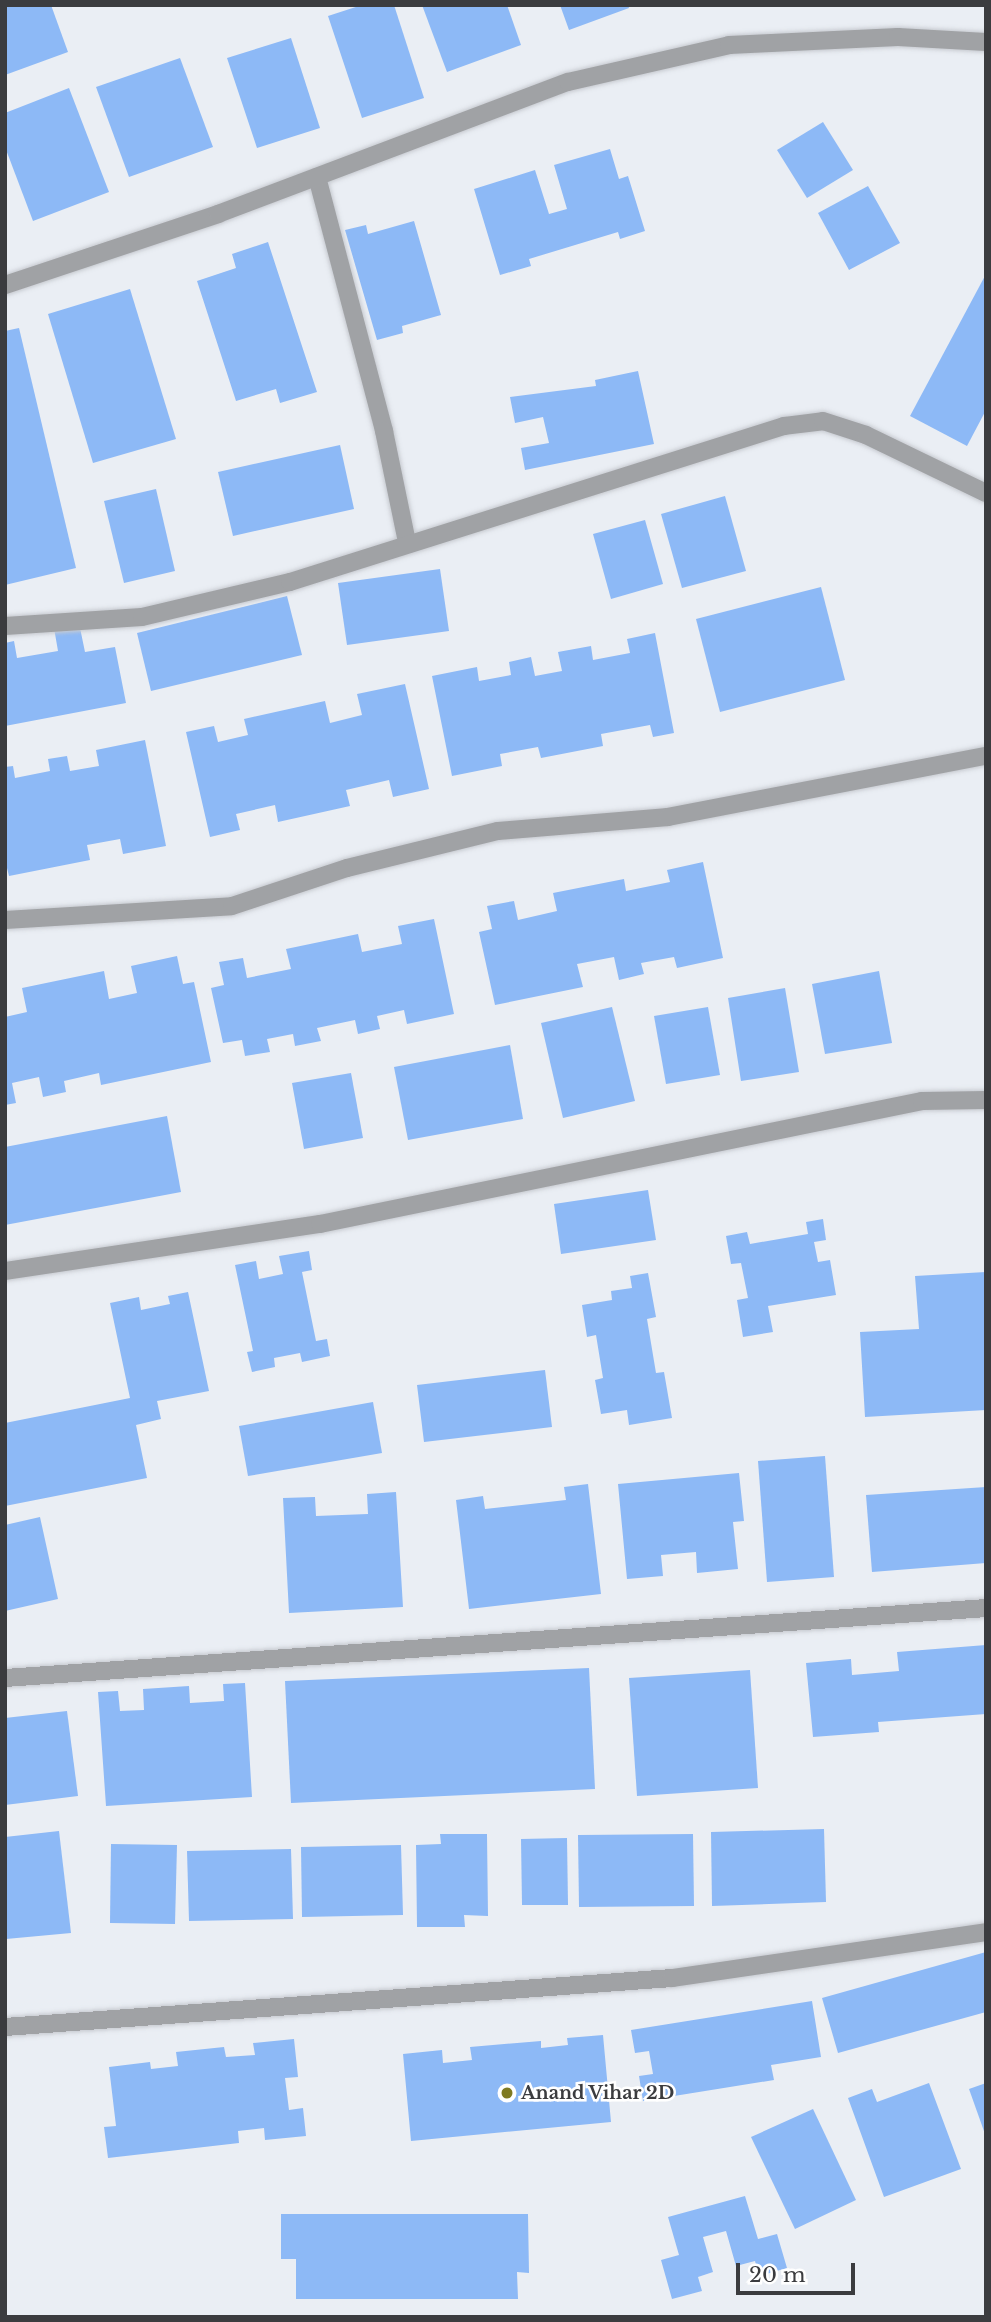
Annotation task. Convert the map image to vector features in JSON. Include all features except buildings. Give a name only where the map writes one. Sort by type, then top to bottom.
[{"type":"street","points":[[5,285],[317,177],[568,82],[729,45],[898,37],[986,42]]},
{"type":"street","points":[[317,177],[384,432],[407,541]]},
{"type":"street","points":[[5,626],[142,617],[290,582],[407,541],[784,426],[823,421],[866,435],[986,493]]},
{"type":"street","points":[[5,920],[232,906],[347,868],[498,831],[668,817],[986,756]]},
{"type":"street","points":[[5,1271],[333,1221],[922,1101],[986,1100]]},
{"type":"street","points":[[5,1678],[986,1608]]},
{"type":"street","points":[[5,2027],[672,1978],[986,1932]]},
{"type":"place","name":"Anand Vihar 2D","points":[[507,2093]]}]
